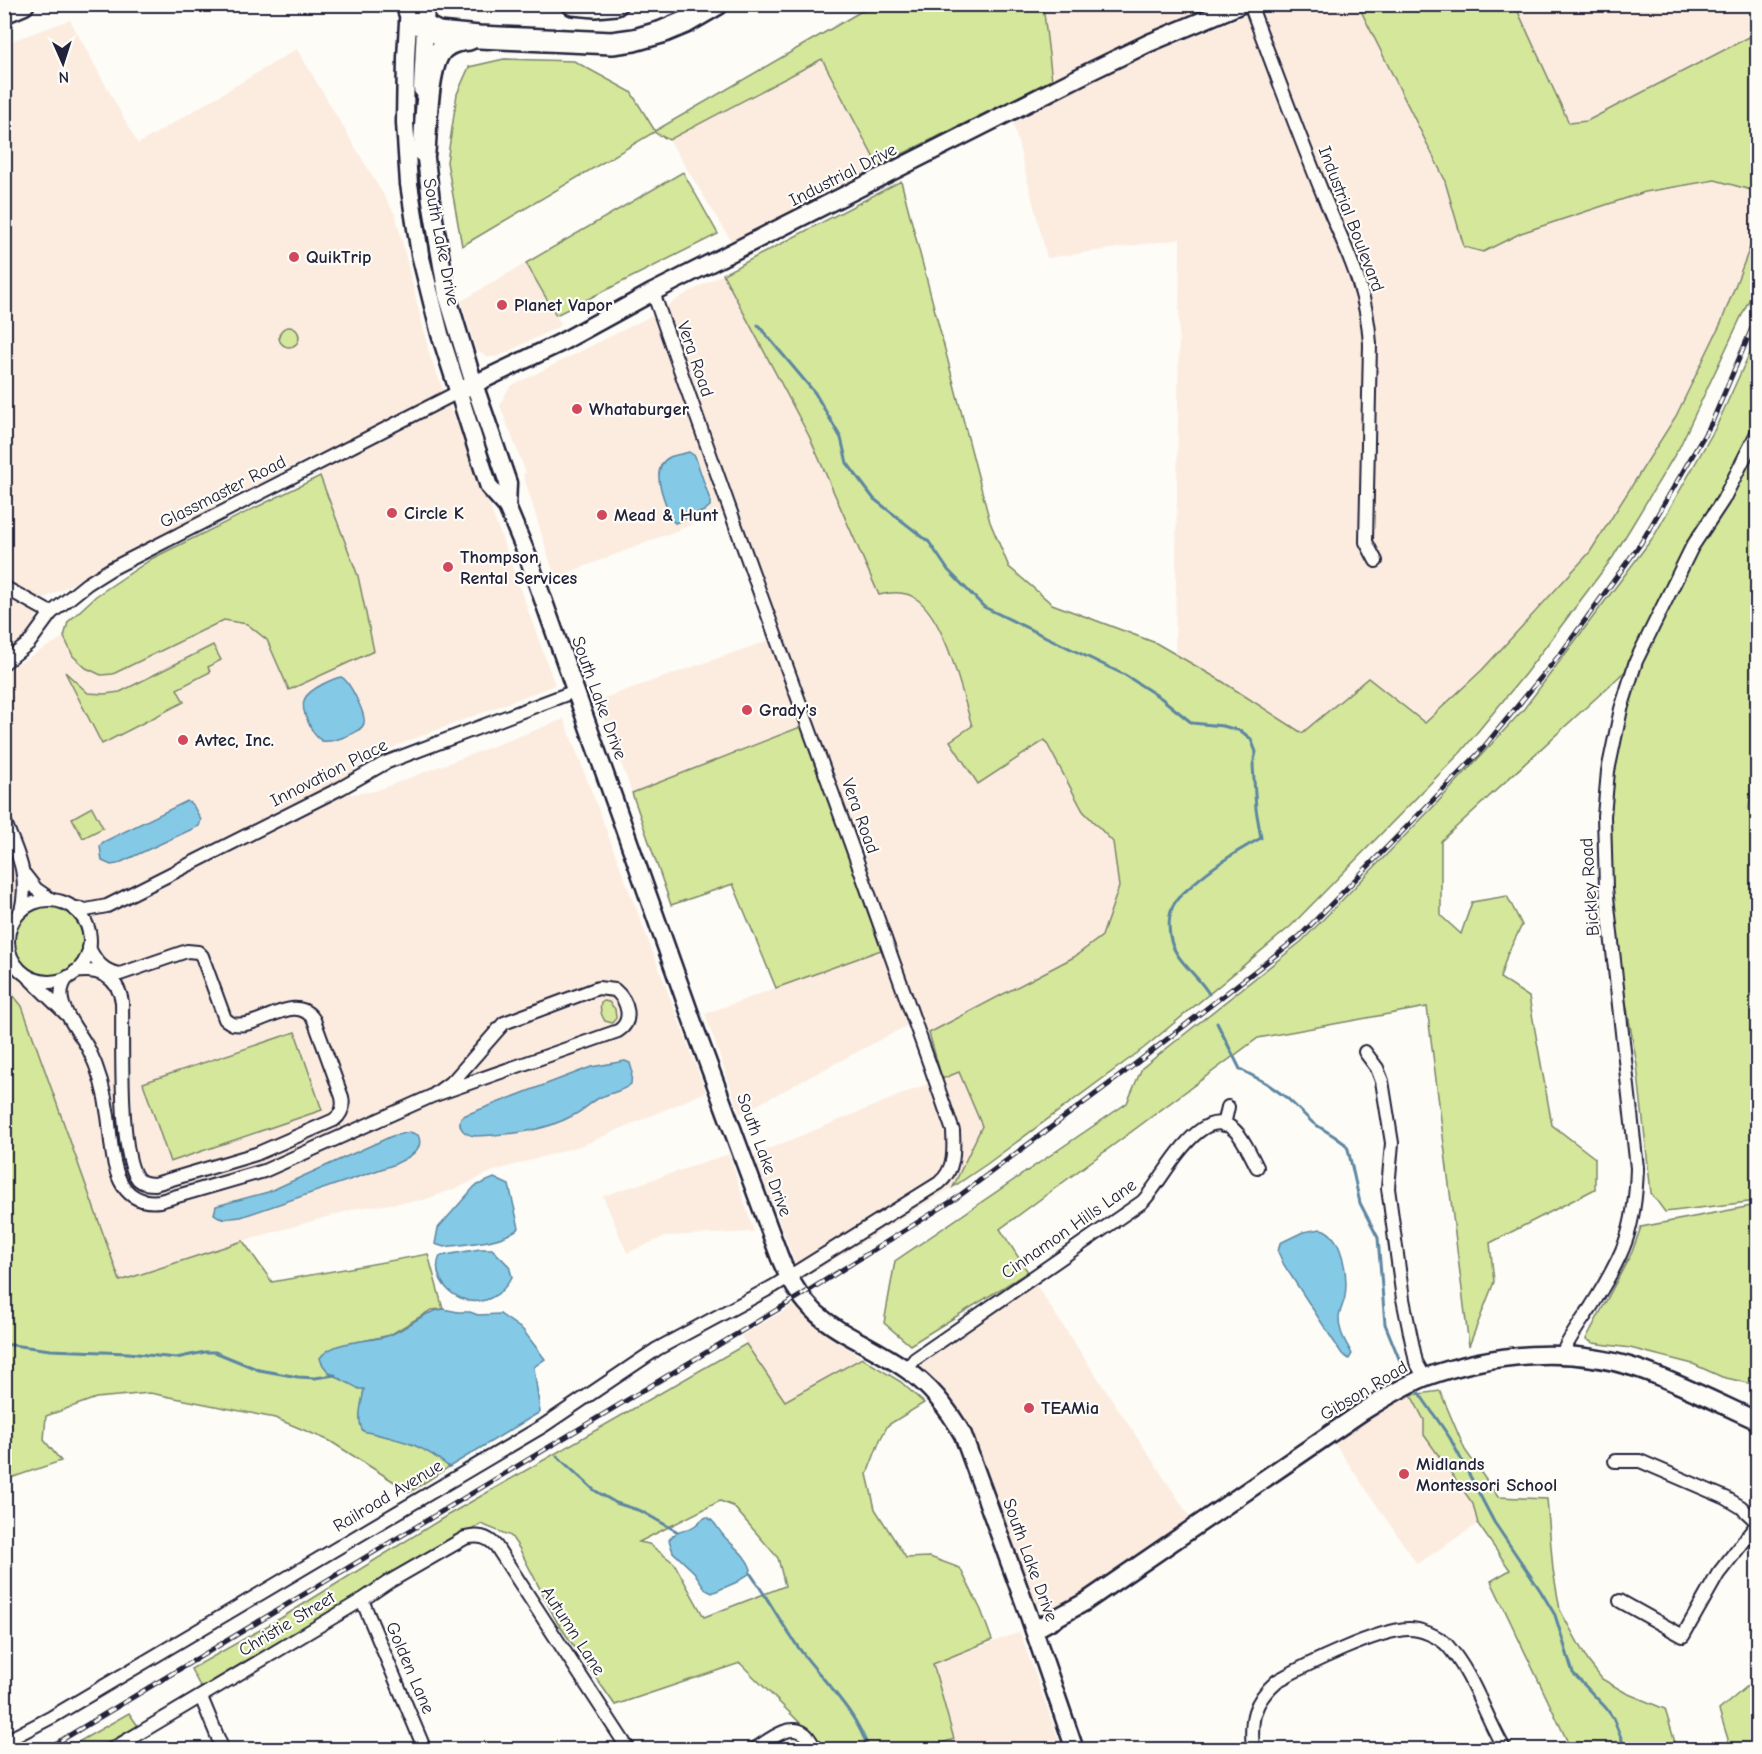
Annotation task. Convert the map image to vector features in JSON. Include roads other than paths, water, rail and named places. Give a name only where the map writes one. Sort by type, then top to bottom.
[{"type":"highway","points":[[4,12],[23,4]]},
{"type":"highway","points":[[573,4],[595,6],[616,4]]},
{"type":"highway","points":[[415,7],[424,27],[438,33],[597,43],[634,40],[662,32],[686,22],[717,4]]},
{"type":"highway","points":[[424,152],[435,60],[439,52],[450,43],[479,37]]},
{"type":"main road","name":"Industrial Drive","points":[[467,388],[560,343],[653,292],[1090,71],[1149,43],[1242,4]]},
{"type":"main road","name":"South Lake Drive","points":[[415,7],[404,98],[409,184],[420,254],[432,308],[449,364],[467,388]]},
{"type":"main road","name":"South Lake Drive","points":[[424,27],[422,93],[424,152],[440,257],[467,388],[508,483],[507,507],[528,557],[696,1031],[788,1277],[800,1296],[826,1323],[907,1369],[938,1397],[963,1435],[1075,1749]]},
{"type":"main road","name":"Gibson Road","points":[[1034,1630],[1085,1602],[1362,1412],[1401,1388],[1461,1366],[1502,1358],[1562,1354],[1591,1358],[1634,1368],[1689,1389],[1758,1421]]},
{"type":"street","name":"Industrial Boulevard","points":[[1250,4],[1325,199],[1354,267],[1364,298],[1369,321],[1370,344],[1366,542],[1376,561]]},
{"type":"street","name":"Vera Road","points":[[653,292],[953,1131],[953,1160],[945,1178],[788,1277]]},
{"type":"street","name":"Glassmaster Road","points":[[4,663],[29,643],[51,613],[87,584],[111,569],[467,388]]},
{"type":"street","name":"Bickley Road","points":[[1562,1354],[1625,1248],[1634,1214],[1636,1194],[1637,1168],[1606,888],[1604,843],[1608,771],[1614,735],[1627,688],[1647,635],[1692,547],[1723,500],[1758,431]]},
{"type":"street","points":[[4,587],[51,613]]},
{"type":"street","name":"Innovation Place","points":[[72,907],[86,910],[107,906],[385,764],[575,691]]},
{"type":"street","points":[[4,820],[25,875],[36,889],[53,900],[72,907],[86,924],[89,941],[101,966],[110,972],[120,974],[187,951],[198,952],[202,956],[225,1019],[233,1024],[292,1009],[307,1011],[314,1020],[342,1097],[343,1107],[334,1120],[256,1154],[155,1184],[145,1184],[134,1173],[126,1147],[121,995],[116,984],[104,975],[89,971],[55,981],[42,981],[28,977]]},
{"type":"street","points":[[21,911],[25,892],[25,875]]},
{"type":"street","points":[[53,900],[41,900],[21,911],[13,921],[8,933],[8,946],[11,958],[18,969],[69,1017]]},
{"type":"street","points":[[107,906],[96,919],[87,957],[63,985],[61,996],[69,1017],[89,1051],[102,1086],[112,1153],[119,1178],[133,1196],[145,1201],[160,1201],[264,1171],[432,1096],[618,1031],[628,1018],[625,1002],[615,990],[598,988],[509,1020],[495,1031],[454,1080],[432,1096]]},
{"type":"street","points":[[1365,1052],[1377,1068],[1382,1081],[1392,1143],[1388,1188],[1403,1299],[1416,1362],[1425,1378]]},
{"type":"street","points":[[1228,1107],[1224,1125],[1240,1135],[1257,1167]]},
{"type":"street","name":"Cinnamon Hills Lane","points":[[907,1369],[915,1359],[1142,1202],[1154,1190],[1180,1149],[1198,1131],[1210,1125],[1224,1125]]},
{"type":"street","name":"Railroad Avenue","points":[[4,1742],[52,1717],[543,1426],[657,1349],[788,1277]]},
{"type":"street","points":[[1615,1461],[1640,1461],[1726,1498],[1741,1507],[1758,1523],[1725,1563],[1683,1636],[1620,1601]]},
{"type":"street","name":"Christie Street","points":[[111,1749],[465,1538],[483,1537]]},
{"type":"street","name":"Autumn Lane","points":[[483,1537],[496,1546],[629,1749]]},
{"type":"street","name":"Golden Lane","points":[[362,1600],[426,1749]]},
{"type":"street","points":[[1253,1749],[1252,1718],[1255,1709],[1276,1681],[1376,1637],[1393,1631],[1411,1629],[1436,1637],[1450,1649],[1474,1687],[1505,1749]]},
{"type":"street","points":[[201,1697],[223,1749]]},
{"type":"street","points":[[753,1749],[784,1732],[795,1730],[806,1734],[816,1749]]},
{"type":"water","points":[[689,452],[695,456],[710,506],[704,511],[675,523],[671,519],[662,495],[660,469],[663,462],[670,457]]},
{"type":"water","points":[[341,677],[356,698],[364,723],[358,730],[346,736],[322,741],[313,733],[303,709],[303,703],[307,695],[316,688]]},
{"type":"water","points":[[187,801],[193,805],[201,820],[199,826],[117,864],[111,865],[102,861],[100,846],[103,842]]},
{"type":"water","points":[[625,1061],[630,1063],[632,1070],[631,1084],[628,1087],[605,1095],[562,1121],[526,1132],[500,1135],[474,1136],[464,1132],[461,1127],[461,1117],[468,1114],[591,1067]]},
{"type":"water","points":[[410,1132],[418,1135],[420,1141],[417,1150],[393,1165],[241,1217],[222,1219],[214,1214],[216,1206],[268,1192],[392,1136]]},
{"type":"water","points":[[494,1178],[509,1185],[519,1228],[502,1237],[483,1242],[444,1247],[435,1244],[438,1228],[475,1186]]},
{"type":"water","points":[[1321,1229],[1334,1239],[1345,1268],[1346,1288],[1339,1324],[1352,1354],[1349,1359],[1342,1354],[1284,1265],[1278,1252],[1280,1243],[1303,1232]]},
{"type":"water","points":[[492,1249],[509,1266],[512,1277],[500,1292],[486,1300],[473,1301],[460,1298],[441,1280],[438,1268],[440,1256]]},
{"type":"water","points":[[443,1309],[478,1315],[500,1314],[523,1330],[545,1359],[534,1367],[540,1412],[449,1467],[418,1447],[363,1431],[360,1416],[364,1389],[359,1389],[330,1373],[320,1358],[326,1352],[343,1344],[390,1335],[429,1313]]},
{"type":"water","points":[[707,1517],[742,1554],[751,1569],[750,1573],[737,1582],[712,1593],[706,1590],[694,1572],[673,1552],[669,1540],[676,1533],[693,1527]]},
{"type":"waterway","points":[[758,325],[815,393],[841,438],[847,463],[874,499],[929,542],[948,570],[984,607],[1125,675],[1161,698],[1192,723],[1223,726],[1241,731],[1251,739],[1256,752],[1253,765],[1256,809],[1261,838],[1224,860],[1197,880],[1177,899],[1169,920],[1169,931],[1174,949],[1209,994]]},
{"type":"waterway","points":[[1217,1023],[1240,1069],[1287,1098],[1313,1123],[1345,1144],[1348,1149],[1360,1203],[1378,1238],[1385,1324],[1404,1371]]},
{"type":"waterway","points":[[4,1344],[51,1350],[128,1353],[176,1358],[215,1352],[259,1370],[298,1377],[315,1378],[335,1375]]},
{"type":"waterway","points":[[1419,1393],[1450,1438],[1494,1522],[1555,1615],[1573,1673],[1613,1718],[1626,1750]]},
{"type":"waterway","points":[[557,1456],[594,1490],[616,1503],[641,1511],[678,1532]]},
{"type":"waterway","points":[[750,1573],[798,1647],[847,1708],[869,1750]]},
{"type":"railway","points":[[45,1750],[800,1296],[955,1199],[1121,1075],[1300,936],[1478,754],[1562,652],[1641,543],[1712,422],[1758,314]]},
{"type":"place","name":"QuikTrip","points":[[294,257]]},
{"type":"place","name":"Planet Vapor","points":[[502,305]]},
{"type":"place","name":"Whataburger","points":[[577,409]]},
{"type":"place","name":"Circle K","points":[[392,513]]},
{"type":"place","name":"Mead & Hunt","points":[[602,515]]},
{"type":"place","name":"Thompson Rental Services","points":[[448,567]]},
{"type":"place","name":"Grady's","points":[[747,710]]},
{"type":"place","name":"Avtec, Inc.","points":[[183,740]]},
{"type":"place","name":"TEAMia","points":[[1029,1408]]},
{"type":"place","name":"Midlands Montessori School","points":[[1404,1474]]}]
